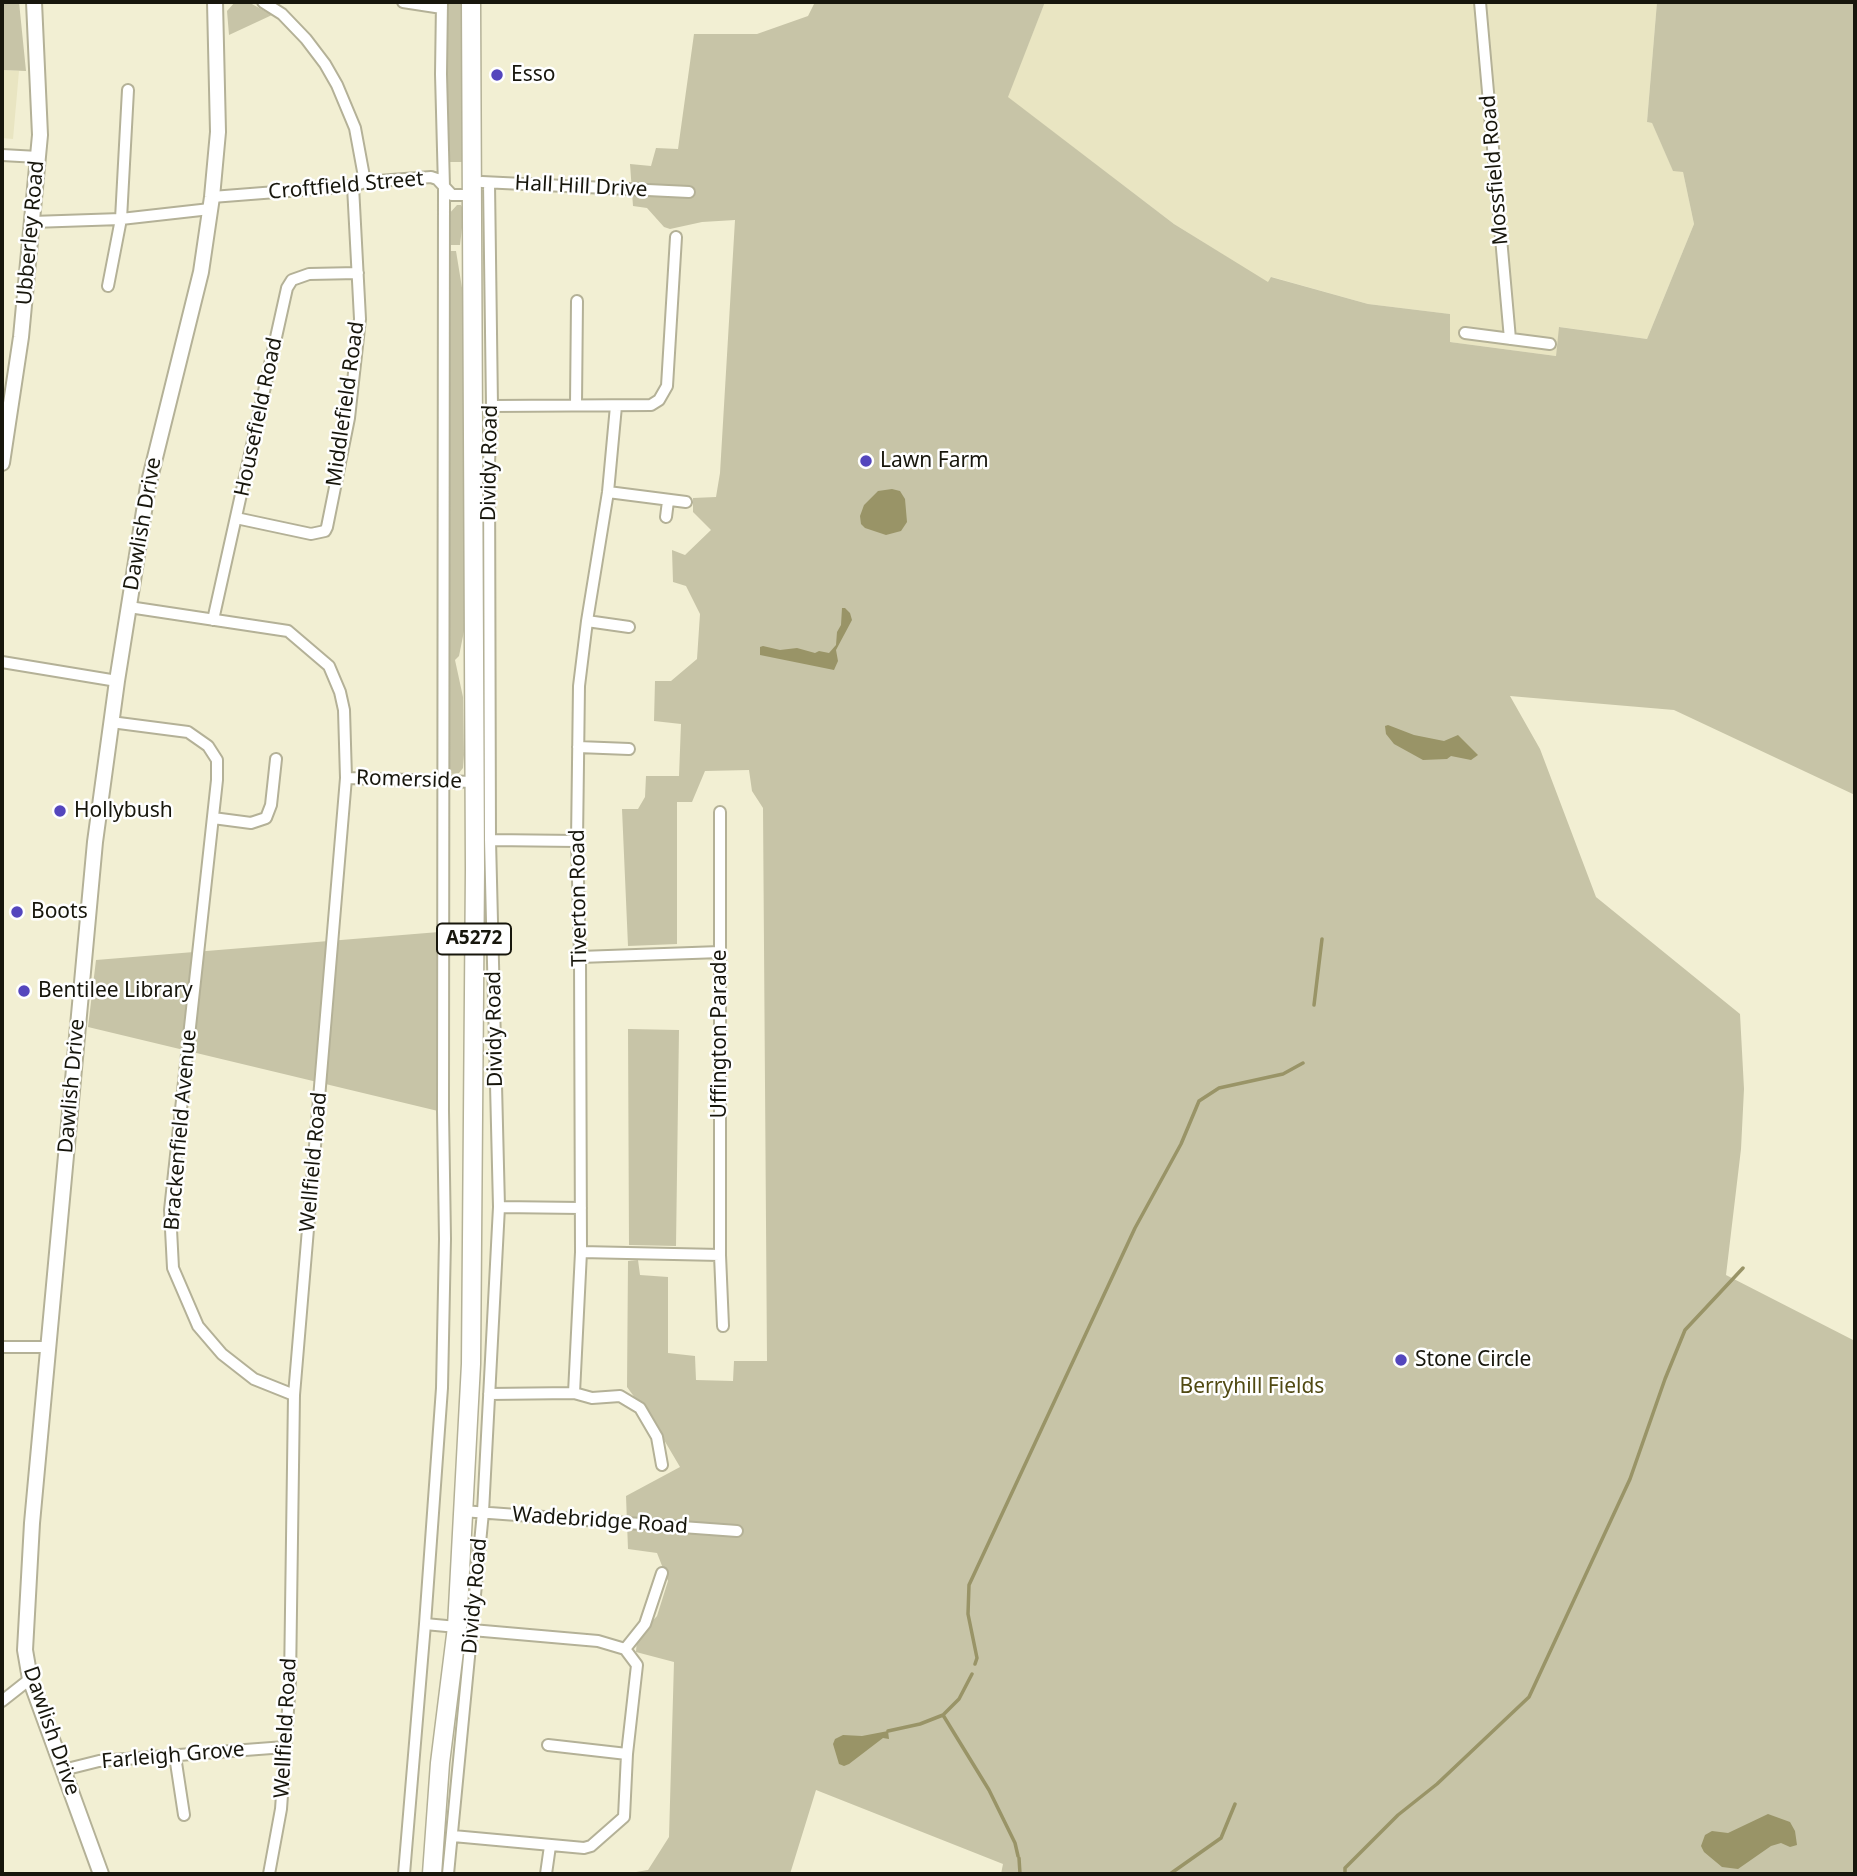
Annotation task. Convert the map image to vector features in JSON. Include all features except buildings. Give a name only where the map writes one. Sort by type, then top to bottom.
[{"type":"main road","name":"Dividy Road","points":[[432,1874],[440,1763],[464,1629],[462,1511],[471,1364],[478,187],[471,2]]},
{"type":"street","name":"Ubberley Road","points":[[2,463],[21,337],[40,135],[34,2]]},
{"type":"street","name":"Dawlish Drive","points":[[101,1874],[30,1679],[25,1650],[32,1523],[95,842],[111,722],[148,486],[199,283],[211,203],[218,132],[215,2]]},
{"type":"street","name":"Middlefield Road","points":[[236,519],[311,534],[325,531],[349,418],[360,319],[359,184],[355,128],[325,64],[282,14],[264,2]]},
{"type":"street","points":[[403,2],[426,7],[442,5],[440,74],[444,187],[442,782],[445,1239],[442,1388],[404,1874]]},
{"type":"street","name":"Mossfield Road","points":[[1480,2],[1510,339]]},
{"type":"street","points":[[108,286],[121,219],[128,90]]},
{"type":"street","points":[[2,155],[38,157]]},
{"type":"street","name":"Croftfield Street","points":[[32,222],[121,219],[211,203],[431,177],[437,179],[453,195],[478,187]]},
{"type":"street","name":"Hall Hill Drive","points":[[478,187],[689,192]]},
{"type":"street","name":"Dividy Road","points":[[448,1874],[453,1836],[464,1629],[483,1512],[499,1207],[490,840],[489,462],[492,406],[478,187]]},
{"type":"street","points":[[492,406],[651,405],[659,400],[667,386],[676,237]]},
{"type":"street","name":"Housefield Road","points":[[213,620],[287,288],[292,280],[309,274],[358,273]]},
{"type":"street","points":[[576,404],[577,301]]},
{"type":"street","points":[[1465,333],[1550,344]]},
{"type":"street","name":"Tiverton Road","points":[[574,1393],[581,1208],[577,841],[579,686],[608,492],[616,406]]},
{"type":"street","points":[[608,492],[686,502]]},
{"type":"street","points":[[666,517],[668,501]]},
{"type":"street","name":"Wellfield Road","points":[[129,607],[288,631],[329,666],[344,710],[346,778],[294,1395],[290,1668],[281,1810],[269,1874]]},
{"type":"street","points":[[587,621],[629,627]]},
{"type":"street","points":[[2,662],[117,681]]},
{"type":"street","name":"Brackenfield Avenue","points":[[111,722],[188,732],[208,746],[217,760],[170,1210],[173,1268],[198,1326],[222,1354],[254,1379],[294,1395]]},
{"type":"street","points":[[578,747],[629,749]]},
{"type":"street","points":[[213,818],[251,823],[266,818],[271,805],[276,759]]},
{"type":"street","name":"Romerside","points":[[346,778],[473,782]]},
{"type":"street","name":"Uffington Parade","points":[[720,812],[720,1255],[723,1326]]},
{"type":"street","points":[[490,840],[577,841]]},
{"type":"street","points":[[580,957],[720,952]]},
{"type":"street","points":[[499,1207],[581,1208]]},
{"type":"street","points":[[580,1252],[720,1255]]},
{"type":"street","points":[[2,1347],[49,1347]]},
{"type":"street","points":[[489,1394],[574,1393],[592,1398],[620,1396],[640,1408],[657,1437],[662,1465]]},
{"type":"street","name":"Wadebridge Road","points":[[462,1511],[737,1531]]},
{"type":"street","points":[[625,1649],[645,1624],[662,1573]]},
{"type":"street","name":"Dividy Road","points":[[425,1624],[464,1629]]},
{"type":"street","points":[[453,1836],[584,1848],[591,1846],[624,1817],[626,1754],[637,1665],[625,1649],[598,1641],[464,1629]]},
{"type":"street","points":[[2,1700],[30,1679]]},
{"type":"street","points":[[548,1745],[626,1754]]},
{"type":"street","name":"Farleigh Grove","points":[[62,1770],[99,1762],[285,1747]]},
{"type":"street","points":[[175,1756],[184,1815]]},
{"type":"street","points":[[546,1874],[550,1846]]},
{"type":"shaded area","points":[[1045,2],[1657,2],[1647,122],[1652,123],[1673,170],[1683,172],[1694,224],[1647,339],[1560,327],[1556,356],[1450,342],[1450,314],[1368,304],[1272,277],[1268,283],[1174,224],[1007,97]]},
{"type":"shaded area","points":[[2,70],[19,71],[13,139],[2,138]]},
{"type":"shaded area","points":[[878,491],[900,491],[905,499],[907,522],[901,531],[886,535],[865,528],[861,524],[860,516],[864,505]]},
{"type":"shaded area","points":[[842,608],[850,613],[852,620],[836,650],[838,661],[834,670],[760,655],[760,647],[763,646],[780,650],[797,648],[815,653],[829,653],[836,645]]},
{"type":"shaded area","points":[[1385,726],[1414,735],[1444,741],[1458,735],[1478,755],[1471,760],[1451,756],[1447,759],[1423,760],[1394,744],[1386,734]]},
{"type":"shaded area","points":[[888,1731],[889,1739],[883,1738],[849,1764],[839,1764],[833,1744],[835,1739],[843,1735],[862,1736]]},
{"type":"shaded area","points":[[1768,1814],[1790,1822],[1795,1831],[1797,1845],[1790,1847],[1781,1843],[1771,1846],[1738,1869],[1722,1867],[1704,1852],[1701,1846],[1705,1835],[1712,1831],[1728,1833]]},
{"type":"green space","points":[[2,2],[19,2],[26,71],[2,70]]},
{"type":"green space","points":[[235,2],[250,3],[272,15],[229,35],[227,11]]},
{"type":"green space","points":[[447,2],[461,2],[462,162],[448,162]]},
{"type":"green space","name":"Berryhill Fields","points":[[815,2],[1045,2],[1008,97],[1174,224],[1268,282],[1271,277],[1368,304],[1450,314],[1450,342],[1556,356],[1559,327],[1647,339],[1694,224],[1683,172],[1673,171],[1652,123],[1647,122],[1657,2],[1855,2],[1855,795],[1674,710],[1510,696],[1540,749],[1596,897],[1740,1014],[1744,1089],[1741,1149],[1726,1275],[1855,1341],[1855,1874],[1001,1874],[1003,1864],[816,1790],[790,1874],[634,1874],[648,1870],[669,1837],[674,1662],[636,1652],[637,1638],[657,1616],[668,1581],[657,1553],[628,1549],[626,1496],[680,1467],[657,1428],[627,1387],[628,1261],[638,1260],[640,1275],[668,1277],[668,1353],[695,1356],[696,1380],[733,1381],[734,1361],[767,1361],[763,808],[752,791],[749,770],[705,771],[692,802],[677,802],[677,944],[628,946],[622,809],[638,809],[645,797],[646,776],[679,776],[681,724],[654,721],[655,681],[671,681],[697,659],[700,614],[686,586],[673,582],[672,550],[685,555],[711,530],[693,512],[693,498],[716,497],[720,473],[735,220],[702,222],[670,229],[664,227],[647,208],[633,206],[630,164],[651,166],[656,148],[678,149],[694,34],[757,34],[808,16]]},
{"type":"green space","points":[[457,205],[461,205],[464,211],[460,245],[448,245],[448,215]]},
{"type":"green space","points":[[447,251],[456,251],[464,300],[465,626],[459,656],[455,660],[463,697],[464,755],[463,768],[459,773],[452,774],[449,772]]},
{"type":"green space","points":[[439,932],[438,1111],[88,1027],[96,960]]},
{"type":"green space","points":[[628,1029],[679,1030],[676,1246],[629,1245]]},
{"type":"waterway","points":[[1314,1005],[1322,939]]},
{"type":"waterway","points":[[975,1664],[977,1658],[968,1614],[969,1585],[1135,1228],[1181,1144],[1199,1101],[1219,1088],[1283,1074],[1303,1063]]},
{"type":"waterway","points":[[1345,1874],[1345,1868],[1398,1815],[1437,1784],[1529,1697],[1630,1479],[1685,1330],[1743,1268]]},
{"type":"waterway","points":[[888,1731],[920,1724],[943,1715],[959,1699],[972,1674]]},
{"type":"waterway","points":[[943,1715],[989,1790],[1015,1843],[1018,1856]]},
{"type":"waterway","points":[[1170,1874],[1221,1838],[1235,1804]]},
{"type":"waterway","points":[[1019,1858],[1020,1874]]},
{"type":"place","name":"Esso","points":[[497,75]]},
{"type":"place","name":"Lawn Farm","points":[[866,461]]},
{"type":"place","name":"Hollybush","points":[[60,811]]},
{"type":"place","name":"Boots","points":[[17,912]]},
{"type":"place","name":"Bentilee Library","points":[[24,991]]},
{"type":"place","name":"Stone Circle","points":[[1401,1360]]}]
